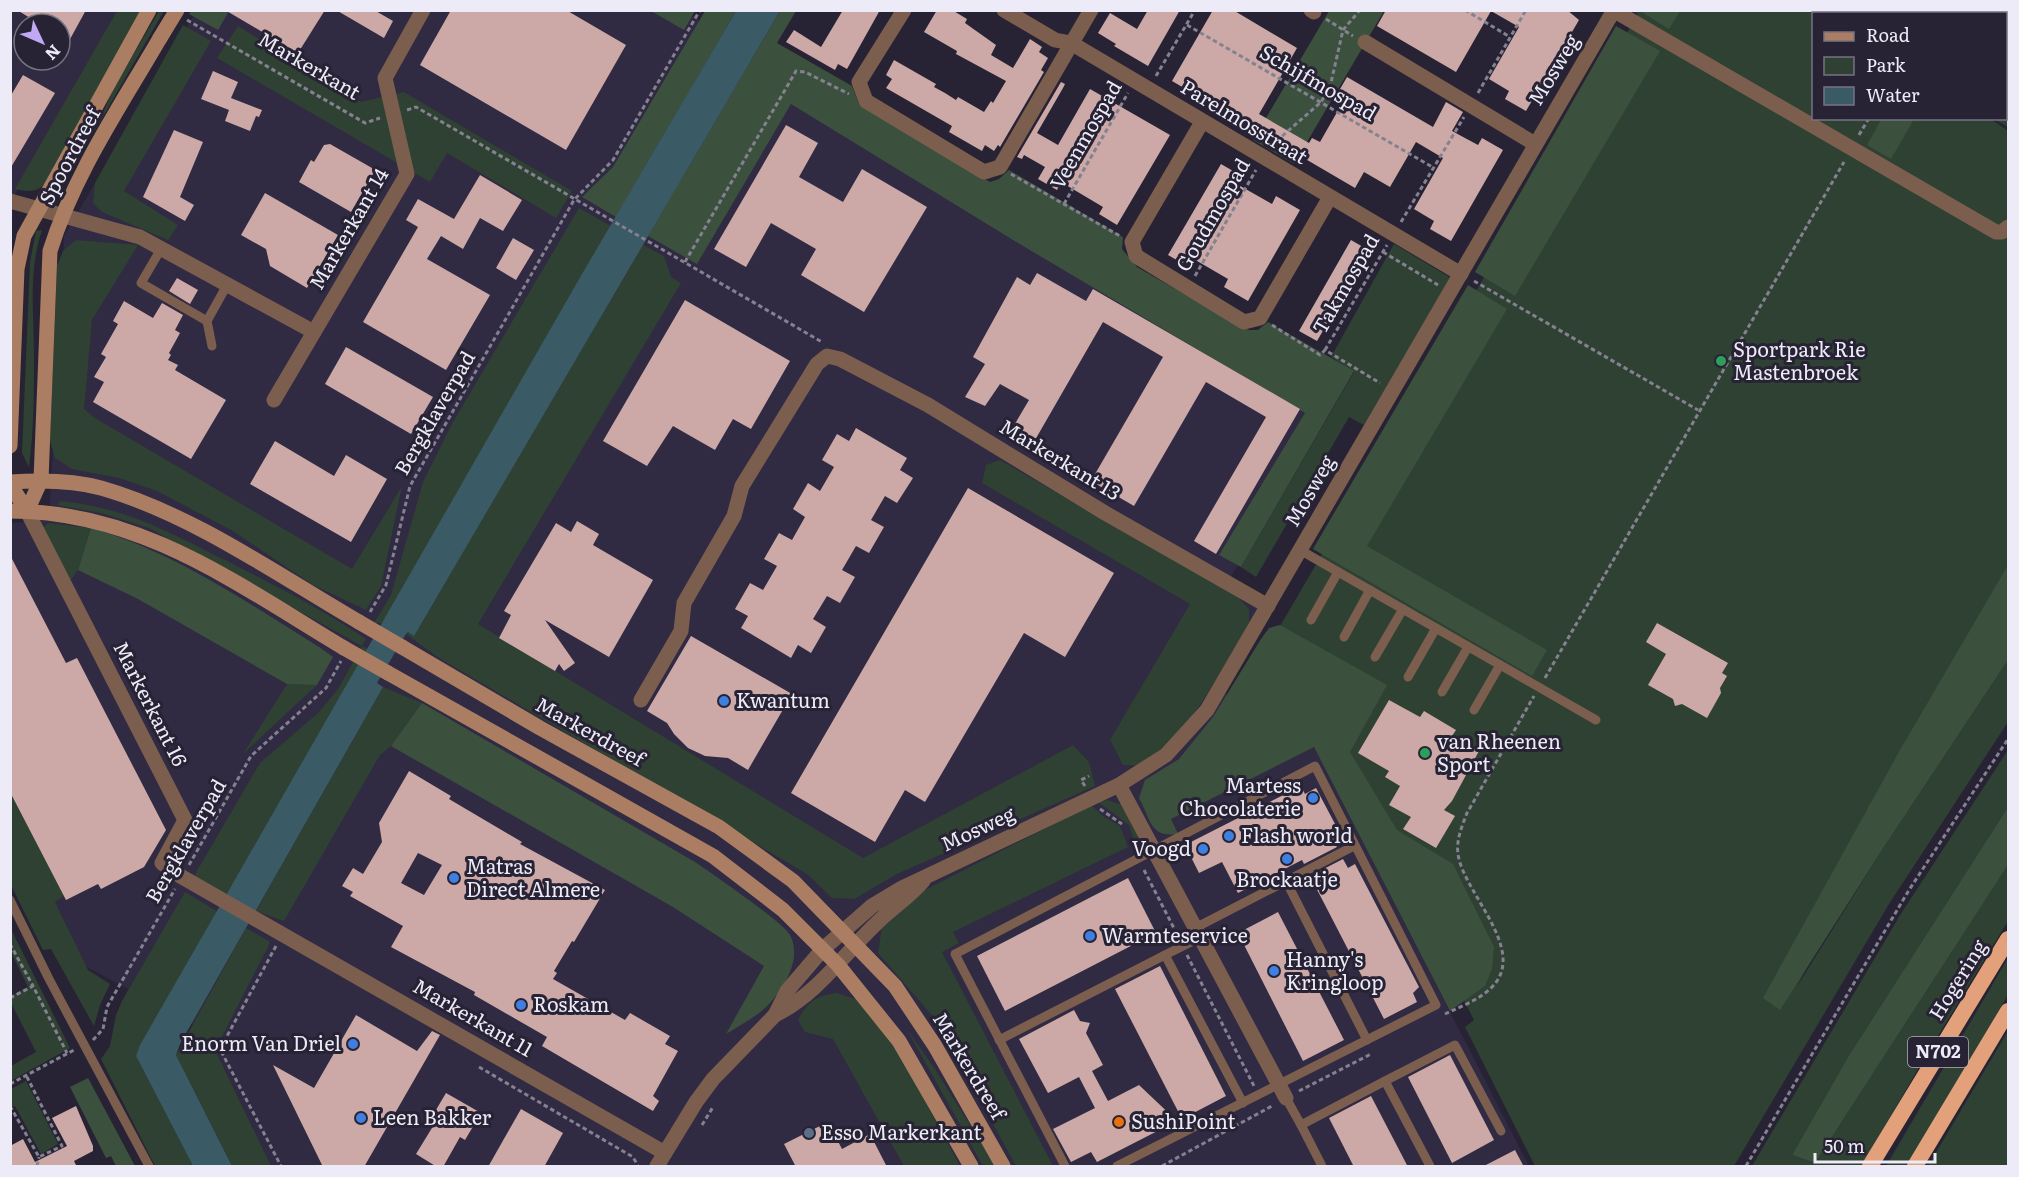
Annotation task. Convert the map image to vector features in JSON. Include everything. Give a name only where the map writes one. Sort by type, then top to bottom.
[{"type":"highway","name":"Hogering","points":[[1870,1167],[2008,939]]},
{"type":"highway","name":"N702","points":[[1915,1167],[2008,1011]]},
{"type":"main road","name":"Spoordreef","points":[[10,446],[17,269],[24,236],[149,10]]},
{"type":"main road","name":"Spoordreef","points":[[41,480],[50,251],[61,216],[83,170],[160,38],[178,13]]},
{"type":"main road","name":"Markerdreef","points":[[10,483],[41,480],[99,488],[175,518],[363,619],[402,647],[540,728],[719,827],[793,881],[843,929],[895,986],[935,1046],[1003,1167]]},
{"type":"main road","points":[[27,511],[41,480]]},
{"type":"main road","points":[[10,483],[27,511]]},
{"type":"main road","points":[[10,512],[63,513],[122,528],[189,557],[344,652],[388,673],[713,856],[783,910],[838,965],[899,1041],[953,1130],[971,1167]]},
{"type":"street","name":"Markerkant 14","points":[[274,400],[407,174],[385,78],[423,10]]},
{"type":"street","points":[[904,10],[859,82],[861,91],[866,101],[984,172],[1000,167],[1091,10]]},
{"type":"street","name":"Parelmosstraat","points":[[1004,10],[1055,40],[1071,43],[1461,274]]},
{"type":"street","points":[[1614,11],[1996,232],[2002,232],[2008,227]]},
{"type":"street","name":"Mosweg","points":[[775,1015],[787,991],[823,949],[843,929],[872,906],[929,875],[1119,786],[1166,755],[1207,710],[1614,11]]},
{"type":"street","points":[[1365,42],[1535,144]]},
{"type":"street","points":[[1202,122],[1132,243],[1136,256],[1244,322],[1260,318],[1330,197]]},
{"type":"street","points":[[10,201],[140,237],[314,332]]},
{"type":"street","points":[[641,700],[681,631],[684,603],[734,516],[742,486],[817,364],[827,356]]},
{"type":"street","name":"Markerkant 13","points":[[827,356],[840,359],[928,405],[1105,513],[1268,606]]},
{"type":"street","name":"Markerkant 16","points":[[27,511],[185,820],[162,863],[259,921]]},
{"type":"street","points":[[1119,786],[1282,1091]]},
{"type":"street","name":"Mosweg","points":[[775,1015],[795,1005],[929,875]]},
{"type":"street","name":"Markerkant 11","points":[[259,921],[665,1153]]},
{"type":"street","points":[[657,1167],[713,1079],[775,1015]]},
{"type":"lane","points":[[161,249],[141,283],[207,321]]},
{"type":"lane","points":[[212,346],[207,321],[227,285]]},
{"type":"lane","points":[[1300,550],[1596,720]]},
{"type":"lane","points":[[1311,620],[1338,572]]},
{"type":"lane","points":[[1344,637],[1370,590]]},
{"type":"lane","points":[[1376,657],[1403,609]]},
{"type":"lane","points":[[1408,677],[1436,628]]},
{"type":"lane","points":[[1442,692],[1468,647]]},
{"type":"lane","points":[[1474,710],[1500,665]]},
{"type":"lane","points":[[1065,1167],[955,954],[1315,766],[1436,1005],[1367,1040],[1282,1091],[1243,1103],[1117,1167]]},
{"type":"lane","points":[[999,1040],[1165,955],[1198,932],[1286,881],[1354,846]]},
{"type":"lane","points":[[1286,881],[1367,1040]]},
{"type":"lane","points":[[10,900],[149,1167]]},
{"type":"lane","points":[[1165,955],[1243,1103]]},
{"type":"lane","points":[[1301,1125],[1455,1045],[1501,1131]]},
{"type":"lane","points":[[1385,1082],[1430,1167]]},
{"type":"lane","points":[[1282,1091],[1322,1167]]},
{"type":"path","name":"Bergklaverpad","points":[[363,619],[386,585],[410,486],[574,200],[613,160],[700,10]]},
{"type":"path","points":[[1148,89],[1195,10]]},
{"type":"path","points":[[1321,102],[1330,87],[1343,30],[1360,10]]},
{"type":"path","points":[[1466,10],[1511,37]]},
{"type":"path","name":"Takmospad","points":[[1325,350],[1472,105],[1526,10]]},
{"type":"path","points":[[1312,11],[1365,42]]},
{"type":"path","name":"Markerkant","points":[[178,13],[365,123]]},
{"type":"path","name":"Schijfmospad","points":[[1187,25],[1434,168]]},
{"type":"path","points":[[685,262],[796,71],[805,72],[843,94],[850,95],[861,91]]},
{"type":"path","name":"Veenmospad","points":[[1064,204],[1135,81]]},
{"type":"path","name":"Goudmospad","points":[[1189,288],[1275,141],[1321,102]]},
{"type":"path","points":[[393,115],[416,107],[574,200],[821,340],[827,356]]},
{"type":"path","points":[[1000,167],[1132,243]]},
{"type":"path","points":[[1383,252],[1450,292]]},
{"type":"path","points":[[1461,274],[1698,411]]},
{"type":"path","points":[[1260,318],[1320,355],[1325,350],[1392,390]]},
{"type":"path","name":"Bergklaverpad","points":[[10,1084],[96,1038],[103,1029],[107,1007],[251,756],[326,688],[344,652]]},
{"type":"path","points":[[1746,1167],[1909,890],[2008,739]]},
{"type":"path","points":[[281,1167],[220,1049],[283,934]]},
{"type":"path","points":[[10,944],[67,1054]]},
{"type":"path","points":[[10,998],[33,986]]},
{"type":"path","points":[[478,1066],[633,1157],[638,1167]]},
{"type":"path","points":[[26,1076],[62,1146],[39,1157]]},
{"type":"path","points":[[10,1106],[39,1157],[37,1167]]},
{"type":"shaded area","points":[[11,11],[124,11],[14,196],[11,235]]},
{"type":"shaded area","points":[[196,11],[685,11],[1323,423],[1226,585],[1268,606],[1208,683],[1314,746],[1529,1166],[268,1166],[192,1023],[51,948],[11,867],[11,523],[49,520],[64,236]]},
{"type":"green space","points":[[117,11],[144,11],[47,181],[33,191],[15,189]]},
{"type":"green space","points":[[159,11],[164,11],[94,132],[116,84]]},
{"type":"green space","points":[[191,11],[229,11],[218,30],[189,14]]},
{"type":"green space","points":[[651,11],[695,11],[684,30]]},
{"type":"green space","points":[[705,11],[736,11],[616,217],[582,197],[613,167]]},
{"type":"green space","points":[[780,11],[796,11],[777,43],[852,86],[859,104],[872,113],[990,182],[999,179],[1009,170],[1123,237],[1122,249],[1137,267],[1236,324],[1249,330],[1258,330],[1268,322],[1354,371],[1241,567],[1219,555],[1305,413],[1018,243],[791,104],[697,264],[648,236]]},
{"type":"green space","points":[[1329,11],[1384,11],[1294,164],[1253,140]]},
{"type":"green space","name":"Sportpark Rie Mastenbroek","points":[[1632,11],[1959,11],[1812,12],[1812,120],[1992,120],[2007,130],[2008,127],[2008,592],[1796,988],[1882,850],[2008,660],[2008,722],[1889,904],[1734,1166],[1535,1166],[1465,1027],[1474,1020],[1330,739],[1242,691],[1638,14]]},
{"type":"green space","points":[[1640,11],[1680,11],[1669,29]]},
{"type":"green space","points":[[2008,11],[2008,127],[1996,120],[2007,120],[2007,12],[1967,12]]},
{"type":"green space","points":[[183,25],[211,41],[124,191],[178,225],[168,240],[102,212],[93,203],[95,183]]},
{"type":"green space","points":[[238,26],[361,102],[404,92],[572,191],[556,218],[447,153],[430,182],[217,58]]},
{"type":"green space","points":[[1616,26],[1660,51],[1515,296],[1475,272]]},
{"type":"green space","points":[[1881,120],[1913,120],[1891,159],[1867,145]]},
{"type":"green space","points":[[579,208],[611,226],[383,623],[374,623],[391,595],[423,482],[453,422]]},
{"type":"green space","points":[[42,230],[33,276],[34,397],[29,467],[22,453],[30,262],[36,231]]},
{"type":"green space","points":[[76,240],[138,245],[92,320],[84,409],[95,418],[352,569],[402,486],[381,586],[366,610],[313,585],[233,531],[157,491],[119,478],[72,469],[55,458],[50,441],[57,266],[63,251]]},
{"type":"green space","points":[[1394,244],[1451,278],[1364,425],[1349,417],[1256,577],[1241,567],[1354,372],[1331,357]]},
{"type":"green space","points":[[643,245],[664,256],[671,277],[681,283],[478,624],[863,858],[1073,745],[1089,762],[1095,786],[897,874],[854,899],[832,898],[807,874],[439,658],[406,634],[408,632],[414,635]]},
{"type":"green space","points":[[1468,285],[1507,309],[1367,546],[1547,650],[1532,676],[1313,549]]},
{"type":"green space","points":[[1000,460],[1238,597],[1249,609],[1249,622],[1243,635],[1211,688],[1182,729],[1152,758],[1137,765],[1123,765],[1110,740],[1190,604],[982,483],[986,465]]},
{"type":"green space","points":[[61,501],[128,516],[166,531],[298,598],[366,639],[362,646],[149,528],[101,513],[57,505]]},
{"type":"green space","points":[[48,523],[91,528],[78,570],[70,581],[43,528]]},
{"type":"green space","points":[[91,528],[152,550],[181,564],[319,647],[333,657],[317,685],[287,684],[138,599],[78,570]]},
{"type":"green space","points":[[2008,565],[2008,660],[1882,850],[1780,1010],[1763,998],[1900,750]]},
{"type":"green space","points":[[1280,625],[1387,685],[1350,752],[1397,830],[1453,864],[1494,947],[1492,969],[1485,986],[1450,1011],[1314,747],[1171,819],[1178,834],[1162,833],[1152,826],[1139,798],[1145,780],[1179,759],[1213,717],[1269,628]]},
{"type":"green space","points":[[362,646],[368,649],[226,895],[194,876],[260,763],[318,713],[338,689]]},
{"type":"green space","points":[[287,684],[317,685],[243,754]]},
{"type":"green space","points":[[383,687],[422,703],[391,746],[380,755],[284,921],[256,911]]},
{"type":"green space","points":[[422,703],[695,862],[785,929],[793,944],[793,964],[784,984],[772,1001],[756,1015],[726,1034],[764,966],[673,907],[391,746]]},
{"type":"green space","points":[[2008,750],[2008,807],[1848,1057],[1792,1155],[1815,1163],[2008,865],[2008,921],[1862,1166],[1752,1166],[1902,912]]},
{"type":"green space","points":[[10,792],[64,896],[55,902],[88,970],[110,984],[100,1005],[94,1026],[51,949],[43,950],[11,885]]},
{"type":"green space","points":[[1107,800],[1123,805],[1141,838],[1136,847],[1129,825],[1098,802]]},
{"type":"green space","points":[[1091,805],[1103,816],[1120,826],[1128,847],[953,932],[959,943],[942,952],[1053,1166],[1016,1166],[936,1020],[878,953],[882,926],[921,892]]},
{"type":"green space","points":[[2008,807],[2008,865],[1815,1163],[1792,1155],[1848,1057]]},
{"type":"green space","points":[[185,892],[217,911],[136,1056],[193,1166],[155,1166],[101,1059],[110,1046],[116,1015],[122,1001]]},
{"type":"green space","points":[[10,927],[70,1048],[11,1081],[11,1066],[36,1052],[11,1003],[11,996],[28,987],[11,952]]},
{"type":"green space","points":[[246,928],[269,941],[269,945],[215,1050],[271,1166],[232,1166],[176,1055]]},
{"type":"green space","points":[[2008,958],[2008,995],[1907,1166],[1886,1166]]},
{"type":"green space","points":[[836,993],[856,999],[893,1042],[960,1166],[904,1166],[833,1039],[805,1032],[798,1020],[805,1009],[818,998]]},
{"type":"green space","points":[[906,1028],[933,1066],[996,1166],[983,1166]]},
{"type":"green space","points":[[2008,1031],[2008,1166],[1928,1166]]},
{"type":"green space","points":[[88,1078],[135,1166],[116,1166],[111,1156],[106,1158],[70,1087]]},
{"type":"green space","points":[[26,1081],[58,1144],[41,1154],[15,1106],[11,1107],[11,1089]]},
{"type":"water","points":[[736,11],[780,11],[414,636],[408,632],[406,634],[377,683],[383,687],[180,1044],[176,1055],[232,1166],[193,1166],[136,1056],[140,1045],[582,274]]},
{"type":"building","points":[[17,10],[86,10],[72,36],[72,12],[20,12]]},
{"type":"building","points":[[225,10],[325,10],[298,53]]},
{"type":"building","points":[[336,10],[374,10],[393,21],[384,38]]},
{"type":"building","points":[[451,10],[566,10],[626,45],[566,150],[420,65]]},
{"type":"building","points":[[843,10],[880,10],[847,69],[838,64],[835,70],[786,42],[794,30],[821,47]]},
{"type":"building","points":[[937,10],[952,10],[967,19],[965,23],[996,45],[991,55],[1013,68],[1030,39],[1042,47],[1039,52],[1048,58],[1041,70],[1044,72],[1000,147],[998,145],[994,151],[985,145],[982,151],[949,132],[952,126],[886,88],[892,79],[886,75],[894,60],[936,84],[934,87],[956,100],[958,97],[984,112],[991,101],[993,103],[1006,81],[956,54],[957,51],[924,32]]},
{"type":"building","points":[[1148,10],[1180,10],[1148,66],[1114,46],[1116,44],[1098,33],[1110,13],[1137,29]]},
{"type":"building","points":[[1213,10],[1233,10],[1297,48],[1259,114],[1309,143],[1312,138],[1320,142],[1344,100],[1336,96],[1347,77],[1433,127],[1446,102],[1463,112],[1452,131],[1478,145],[1482,138],[1503,150],[1451,241],[1430,229],[1434,221],[1414,209],[1443,158],[1416,142],[1390,187],[1364,172],[1355,188],[1172,81]]},
{"type":"building","points":[[1386,10],[1567,10],[1579,20],[1526,111],[1505,99],[1509,91],[1489,79],[1519,27],[1491,11],[1456,72],[1377,26]]},
{"type":"building","points":[[213,71],[238,82],[231,98],[262,110],[259,117],[256,116],[250,131],[225,121],[229,110],[201,99]]},
{"type":"building","points":[[23,75],[55,93],[10,169],[10,97]]},
{"type":"building","points":[[1061,82],[1065,84],[1037,133],[1058,145],[1090,89],[1170,135],[1117,225],[1099,214],[1103,207],[1061,182],[1057,190],[1038,179],[1045,167],[1024,155],[1022,159],[1017,157]]},
{"type":"building","points":[[786,125],[818,143],[799,177],[843,202],[862,169],[927,207],[864,312],[801,275],[816,249],[771,223],[746,267],[714,249]]},
{"type":"building","points":[[174,130],[203,142],[180,197],[194,205],[185,221],[143,197]]},
{"type":"building","points":[[330,144],[372,168],[373,174],[351,212],[299,182],[311,160],[314,162],[324,145]]},
{"type":"building","points":[[1221,164],[1240,175],[1235,183],[1272,204],[1276,196],[1300,210],[1248,301],[1224,287],[1228,279],[1192,258],[1187,266],[1168,255]]},
{"type":"building","points":[[480,175],[522,200],[503,231],[480,218],[463,249],[441,236],[427,259],[490,295],[446,370],[363,322],[418,227],[406,220],[418,199],[454,219]]},
{"type":"building","points":[[265,193],[338,235],[307,288],[270,266],[266,249],[241,235]]},
{"type":"building","points":[[513,238],[534,250],[516,280],[496,268]]},
{"type":"building","points":[[1351,240],[1370,251],[1317,341],[1299,331]]},
{"type":"building","points":[[1037,273],[1086,301],[1093,289],[1300,409],[1216,554],[1194,541],[1266,417],[1206,382],[1134,506],[1091,481],[1163,357],[1103,322],[1031,447],[1009,434],[1029,400],[1000,384],[985,406],[965,397],[985,364],[973,357],[1017,277],[1030,285]]},
{"type":"building","points":[[177,278],[198,290],[190,304],[169,291]]},
{"type":"building","points":[[685,300],[790,361],[751,429],[733,419],[715,450],[673,426],[647,466],[603,441]]},
{"type":"building","points":[[124,301],[153,318],[162,303],[183,315],[175,330],[180,333],[169,353],[171,355],[168,360],[178,365],[175,370],[226,400],[191,459],[93,402],[104,382],[94,377],[106,357],[101,354],[118,324],[113,321]]},
{"type":"building","points":[[346,347],[433,397],[411,434],[325,384]]},
{"type":"building","points":[[856,428],[907,458],[900,470],[913,478],[897,503],[885,496],[871,520],[884,527],[869,553],[856,546],[842,570],[855,577],[840,603],[827,596],[813,619],[826,627],[811,653],[798,645],[791,658],[741,628],[748,616],[735,609],[750,583],[763,590],[777,566],[764,559],[779,533],[792,540],[805,517],[793,509],[808,483],[820,491],[834,467],[822,460],[837,434],[849,441]]},
{"type":"building","points":[[275,441],[334,476],[346,455],[387,479],[351,542],[250,484]]},
{"type":"building","points":[[968,488],[1114,573],[1065,657],[1024,633],[925,802],[905,790],[875,842],[791,793]]},
{"type":"building","points":[[577,521],[599,534],[593,545],[653,580],[609,657],[545,620],[575,663],[564,671],[559,664],[555,671],[499,638],[511,615],[504,611],[556,523],[571,532]]},
{"type":"building","points":[[10,555],[66,663],[77,658],[166,830],[144,867],[101,889],[98,884],[66,900],[10,792]]},
{"type":"building","points":[[1657,623],[1728,663],[1722,673],[1727,676],[1720,688],[1721,693],[1707,718],[1682,704],[1675,706],[1673,699],[1648,685],[1666,654],[1646,642]]},
{"type":"building","points":[[691,636],[792,694],[748,770],[728,758],[705,756],[688,748],[667,723],[647,711]]},
{"type":"building","points":[[1389,700],[1420,717],[1424,711],[1456,730],[1452,736],[1479,751],[1452,801],[1444,810],[1455,816],[1436,848],[1403,829],[1411,817],[1389,805],[1400,786],[1385,777],[1389,771],[1358,753]]},
{"type":"building","points":[[409,771],[451,796],[449,799],[522,842],[520,844],[605,890],[554,971],[557,973],[553,979],[625,1020],[630,1013],[670,1036],[665,1044],[678,1051],[653,1096],[659,1101],[653,1111],[542,1046],[547,1037],[474,995],[475,992],[391,947],[403,926],[350,896],[353,892],[342,886],[353,868],[363,874],[382,842],[379,823]],"holes":[[[418,853],[442,865],[424,895],[401,883]]]},
{"type":"building","points":[[1301,786],[1305,794],[1316,788],[1343,839],[1334,843],[1337,847],[1304,864],[1302,860],[1238,893],[1222,862],[1199,873],[1185,845]]},
{"type":"building","points":[[1343,859],[1348,868],[1355,864],[1419,987],[1413,993],[1417,1002],[1384,1019],[1310,876]]},
{"type":"building","points":[[1128,878],[1156,933],[1005,1011],[977,956]]},
{"type":"building","points":[[1278,912],[1344,1040],[1303,1061],[1238,933]]},
{"type":"building","points":[[1160,966],[1226,1096],[1182,1119],[1115,989]]},
{"type":"building","points":[[1074,1010],[1080,1021],[1090,1023],[1086,1033],[1103,1065],[1092,1071],[1108,1101],[1139,1085],[1177,1121],[1097,1162],[1091,1152],[1071,1162],[1053,1129],[1095,1108],[1079,1077],[1048,1093],[1019,1039]]},
{"type":"building","points":[[356,1015],[417,1051],[432,1031],[440,1035],[364,1167],[323,1167],[273,1065],[314,1088]]},
{"type":"building","points":[[1450,1055],[1494,1140],[1452,1163],[1408,1077]]},
{"type":"building","points":[[446,1093],[481,1113],[465,1140],[460,1137],[443,1167],[437,1167],[416,1154],[435,1123],[430,1120]]},
{"type":"building","points":[[1371,1096],[1408,1167],[1354,1167],[1329,1118]]},
{"type":"building","points":[[76,1106],[93,1146],[93,1151],[74,1161],[77,1167],[10,1167],[10,1146],[23,1139],[35,1162],[67,1146],[52,1118]]},
{"type":"building","points":[[521,1109],[563,1133],[544,1167],[488,1167]]},
{"type":"building","points":[[828,1122],[842,1149],[870,1134],[887,1167],[796,1167],[784,1144]]},
{"type":"building","points":[[1515,1150],[1524,1167],[1482,1167]]},
{"type":"place","name":"Sportpark Rie Mastenbroek","points":[[1721,361]]},
{"type":"place","name":"Kwantum","points":[[724,701]]},
{"type":"place","name":"van Rheenen Sport","points":[[1425,753]]},
{"type":"place","name":"Martess Chocolaterie","points":[[1313,798]]},
{"type":"place","name":"Flash world","points":[[1229,836]]},
{"type":"place","name":"Voogd","points":[[1203,849]]},
{"type":"place","name":"Brockaatje","points":[[1287,859]]},
{"type":"place","name":"Matras Direct Almere","points":[[454,878]]},
{"type":"place","name":"Warmteservice","points":[[1090,936]]},
{"type":"place","name":"Hanny's Kringloop","points":[[1274,971]]},
{"type":"place","name":"Roskam","points":[[521,1005]]},
{"type":"place","name":"Enorm Van Driel","points":[[353,1044]]},
{"type":"place","name":"Leen Bakker","points":[[361,1118]]},
{"type":"place","name":"SushiPoint","points":[[1119,1122]]},
{"type":"place","name":"Esso Markerkant","points":[[809,1133]]}]
